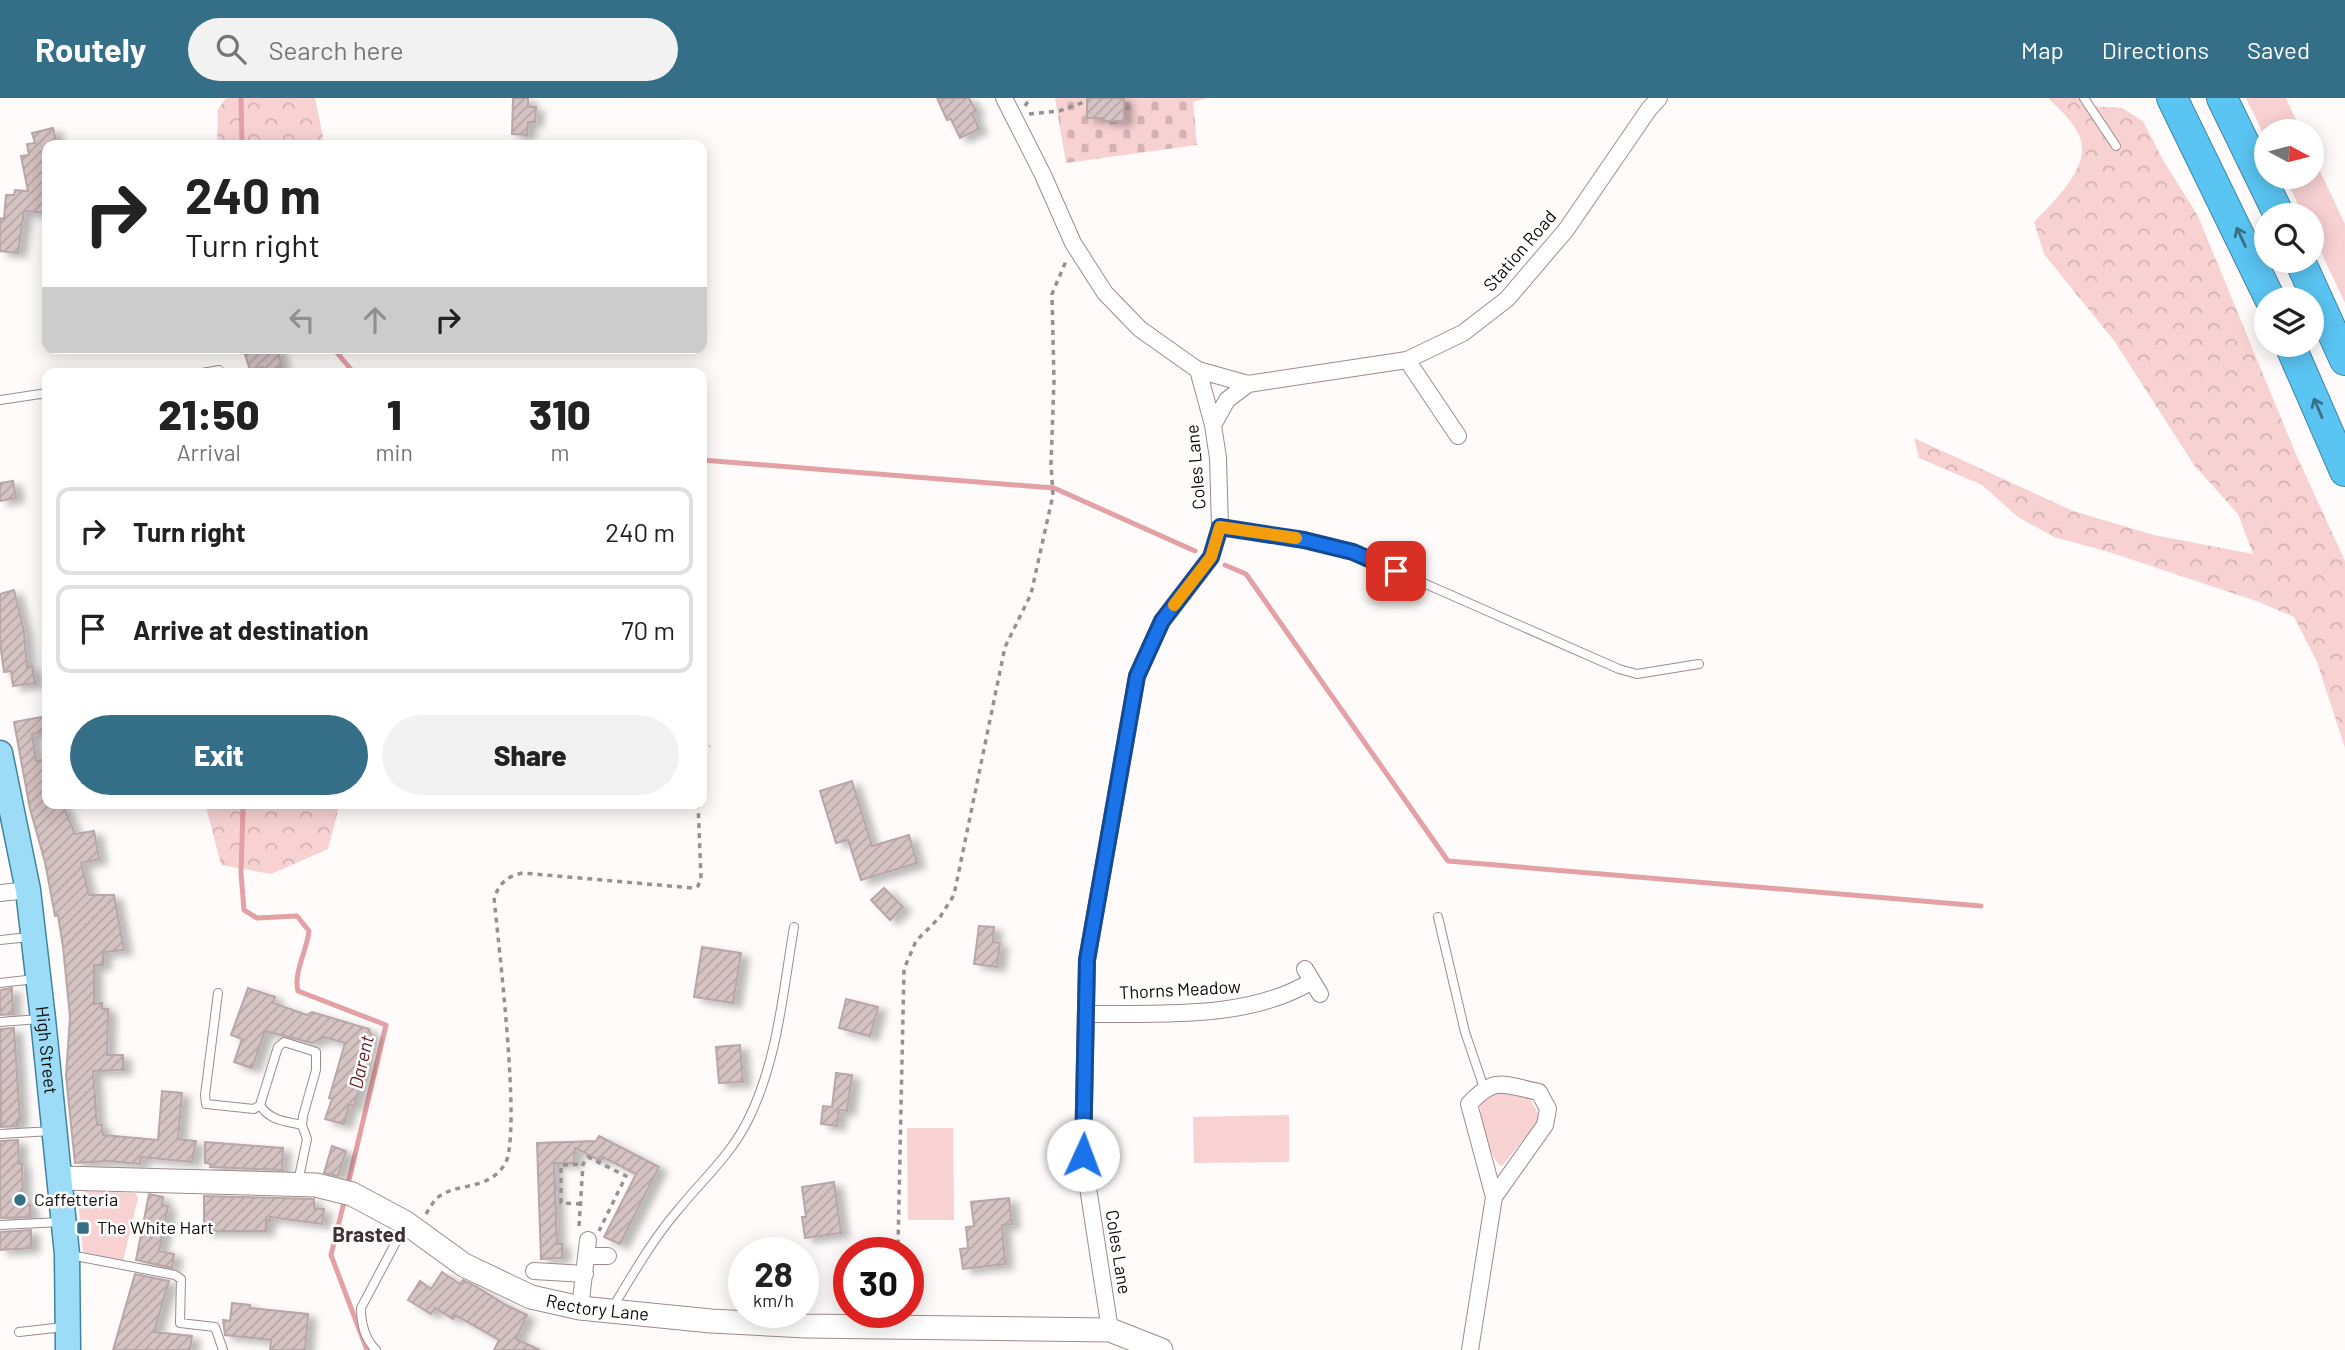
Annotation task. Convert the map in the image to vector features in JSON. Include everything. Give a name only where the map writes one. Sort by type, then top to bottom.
[{"type":"highway","points":[[2172,98],[2264,287]]},
{"type":"highway","points":[[2222,98],[2272,203]]},
{"type":"highway","points":[[2305,273],[2345,360]]},
{"type":"highway","points":[[2295,357],[2345,471]]},
{"type":"main road","name":"High Street","points":[[0,753],[28,890],[43,1019],[67,1254],[68,1339]]},
{"type":"street","points":[[1004,98],[1073,243],[1105,293],[1140,328],[1198,370]]},
{"type":"street","name":"Station Road","points":[[1198,370],[1248,384],[1407,360],[1463,333],[1507,299],[1566,230],[1648,109],[1659,98]]},
{"type":"street","points":[[1407,360],[1458,436]]},
{"type":"street","name":"Coles Lane","points":[[1110,1330],[1083,1155],[1087,960],[1137,676],[1162,621],[1211,557],[1220,527],[1218,458],[1213,425],[1198,370]]},
{"type":"street","points":[[1213,425],[1227,400],[1248,384]]},
{"type":"street","points":[[0,892],[28,890]]},
{"type":"street","name":"Thorns Meadow","points":[[1087,1014],[1181,1013],[1258,1004],[1298,990],[1312,981]]},
{"type":"street","points":[[1470,1350],[1494,1197],[1469,1104],[1484,1088],[1496,1083],[1539,1091],[1548,1108],[1545,1125],[1494,1197]]},
{"type":"street","name":"Rectory Lane","points":[[61,1178],[298,1185],[344,1192],[411,1226],[464,1265],[531,1297],[580,1308],[711,1321],[806,1326],[1110,1330],[1161,1350]]},
{"type":"street","points":[[585,1240],[607,1256]]},
{"type":"street","points":[[580,1308],[585,1274],[585,1240]]},
{"type":"street","points":[[534,1270],[585,1274]]},
{"type":"lane","points":[[2084,98],[2116,146]]},
{"type":"lane","points":[[0,400],[42,394]]},
{"type":"lane","points":[[1220,527],[1304,540],[1353,552],[1619,669],[1637,674],[1699,664]]},
{"type":"lane","points":[[1438,917],[1465,1032],[1484,1088]]},
{"type":"lane","points":[[611,1310],[638,1265],[677,1210],[718,1166],[749,1119],[769,1069],[794,927]]},
{"type":"lane","points":[[0,940],[33,937]]},
{"type":"lane","points":[[0,983],[38,979]]},
{"type":"lane","points":[[218,993],[206,1104],[254,1110],[260,1105],[278,1047],[284,1042],[316,1052],[317,1062],[302,1125],[307,1139],[298,1185]]},
{"type":"lane","points":[[0,1022],[43,1019]]},
{"type":"lane","points":[[260,1105],[266,1115],[302,1125]]},
{"type":"lane","points":[[0,1134],[55,1131]]},
{"type":"lane","points":[[0,1225],[64,1222]]},
{"type":"lane","points":[[376,1350],[370,1344],[361,1322],[361,1308],[411,1226]]},
{"type":"lane","points":[[67,1254],[181,1279],[180,1323],[215,1327],[223,1350]]},
{"type":"lane","points":[[19,1332],[68,1339]]},
{"type":"path","points":[[1013,116],[1059,111],[1087,101]]},
{"type":"path","points":[[898,1237],[904,969],[916,942],[940,917],[954,895],[1005,647],[1031,594],[1053,495],[1052,294],[1073,243]]},
{"type":"path","points":[[411,1226],[436,1199],[444,1194],[481,1184],[497,1175],[507,1162],[510,1147],[511,1090],[494,897],[501,883],[511,875],[523,873],[693,888],[698,886],[701,879],[698,809]]},
{"type":"path","points":[[588,1157],[626,1176],[598,1233],[585,1240],[581,1204],[583,1164],[588,1157]]},
{"type":"path","points":[[581,1204],[561,1203],[561,1165],[583,1164]]},
{"type":"green space","points":[[226,98],[315,98],[322,140],[217,140],[218,109]]},
{"type":"green space","points":[[1055,98],[1207,98],[1193,102],[1197,145],[1066,163]]},
{"type":"green space","points":[[2048,98],[2081,98],[2092,106],[2122,108],[2143,121],[2163,160],[2198,216],[2254,357],[2345,561],[2345,748],[2317,662],[2294,617],[2259,602],[2109,552],[2054,537],[2018,517],[1982,485],[1919,458],[1914,438],[2073,511],[2154,535],[2253,554],[2238,514],[2194,465],[2115,342],[2044,254],[2034,222],[2067,185],[2080,163],[2082,152],[2079,135],[2067,117]]},
{"type":"green space","points":[[2246,98],[2286,98],[2296,119],[2256,119]]},
{"type":"green space","points":[[2324,179],[2345,224],[2345,303],[2324,258],[2324,203],[2297,203],[2291,189],[2324,189]]},
{"type":"green space","points":[[207,809],[338,809],[328,849],[271,874],[221,865]]},
{"type":"green space","points":[[1503,1092],[1529,1098],[1538,1113],[1537,1123],[1502,1166],[1490,1148],[1480,1104],[1488,1095]]},
{"type":"green space","points":[[1289,1115],[1289,1162],[1194,1163],[1193,1117]]},
{"type":"green space","points":[[907,1128],[953,1128],[954,1220],[908,1220]]},
{"type":"green space","points":[[85,1191],[135,1193],[138,1198],[123,1261],[83,1252],[78,1200]]},
{"type":"building","points":[[513,98],[528,98],[528,107],[536,107],[535,122],[528,122],[527,135],[512,134]]},
{"type":"building","points":[[937,98],[969,98],[976,111],[972,113],[979,129],[960,138],[951,119],[947,120]]},
{"type":"building","points":[[1087,98],[1124,98],[1124,121],[1087,118]]},
{"type":"building","points":[[53,128],[56,140],[42,140],[42,213],[24,211],[18,253],[0,251],[0,218],[4,219],[6,195],[14,195],[15,190],[28,191],[21,156],[29,155],[27,144],[35,143],[32,133]]},
{"type":"building","points":[[245,354],[279,354],[282,367],[278,368],[249,368]]},
{"type":"building","points":[[13,481],[16,498],[0,501],[0,483]]},
{"type":"building","points":[[14,590],[24,632],[27,667],[32,666],[35,683],[13,686],[11,671],[4,672],[0,643],[0,594]]},
{"type":"building","points":[[42,717],[42,732],[32,734],[36,761],[42,760],[42,809],[65,809],[75,834],[94,831],[99,859],[81,863],[89,895],[114,895],[124,950],[103,952],[103,965],[94,965],[94,1004],[102,1003],[102,1009],[108,1009],[107,1055],[123,1055],[123,1070],[93,1071],[97,1125],[102,1125],[103,1135],[158,1140],[162,1091],[182,1093],[178,1139],[196,1141],[192,1162],[141,1157],[140,1164],[108,1161],[75,1163],[66,1076],[70,1017],[63,947],[58,915],[55,916],[45,862],[30,809],[14,722]]},
{"type":"building","points":[[852,781],[872,846],[909,835],[917,863],[861,880],[848,840],[836,843],[820,791]]},
{"type":"building","points":[[884,888],[903,907],[890,920],[871,900]]},
{"type":"building","points":[[979,926],[994,927],[993,942],[1000,943],[997,967],[974,964]]},
{"type":"building","points":[[702,947],[741,953],[733,1003],[694,997]]},
{"type":"building","points":[[12,988],[13,1014],[0,1015],[0,990]]},
{"type":"building","points":[[248,988],[275,997],[273,1003],[307,1015],[312,1012],[369,1029],[372,1037],[366,1059],[368,1060],[354,1106],[349,1105],[344,1124],[325,1119],[345,1043],[324,1037],[312,1043],[265,1031],[252,1068],[234,1062],[242,1039],[231,1035]]},
{"type":"building","points":[[846,999],[878,1007],[870,1036],[839,1028]]},
{"type":"building","points":[[14,1028],[20,1120],[17,1120],[17,1126],[1,1127],[0,1029]]},
{"type":"building","points":[[740,1045],[743,1082],[719,1083],[716,1047]]},
{"type":"building","points":[[836,1073],[852,1075],[847,1111],[839,1110],[837,1126],[821,1124],[823,1106],[832,1107]]},
{"type":"building","points":[[599,1136],[659,1167],[620,1244],[604,1237],[636,1174],[603,1157],[601,1161],[575,1148],[574,1163],[554,1163],[557,1244],[562,1244],[562,1258],[541,1259],[537,1143],[596,1141]]},
{"type":"building","points":[[18,1140],[23,1199],[26,1199],[26,1205],[30,1205],[30,1217],[0,1218],[0,1141]]},
{"type":"building","points":[[205,1142],[283,1148],[282,1170],[210,1167],[211,1164],[205,1163]]},
{"type":"building","points":[[332,1146],[346,1151],[338,1176],[324,1173]]},
{"type":"building","points":[[834,1182],[841,1233],[805,1237],[802,1217],[806,1217],[802,1187]]},
{"type":"building","points":[[149,1194],[163,1197],[162,1205],[168,1206],[159,1251],[174,1254],[172,1268],[136,1260]]},
{"type":"building","points":[[204,1196],[314,1199],[314,1208],[324,1209],[322,1224],[270,1217],[270,1220],[266,1220],[266,1231],[204,1231]]},
{"type":"building","points":[[1009,1198],[1012,1224],[1002,1225],[1005,1264],[963,1269],[960,1249],[968,1248],[966,1227],[974,1226],[971,1202]]},
{"type":"building","points":[[31,1230],[31,1248],[0,1250],[0,1232]]},
{"type":"building","points":[[442,1272],[460,1284],[463,1280],[527,1315],[516,1339],[540,1350],[494,1350],[499,1340],[455,1315],[453,1319],[435,1308],[431,1314],[408,1300],[420,1281],[431,1289]]},
{"type":"building","points":[[135,1274],[169,1281],[154,1332],[192,1336],[190,1350],[113,1350]]},
{"type":"building","points":[[232,1303],[250,1305],[250,1308],[308,1314],[305,1350],[270,1350],[271,1340],[225,1335],[223,1320],[230,1321]]},
{"type":"waterway","name":"Darent","points":[[241,98],[242,140]]},
{"type":"waterway","name":"Darent","points":[[338,354],[350,368]]},
{"type":"waterway","points":[[707,460],[1054,488],[1195,551]]},
{"type":"waterway","points":[[1225,565],[1246,574],[1448,861],[1981,906]]},
{"type":"waterway","name":"Darent","points":[[243,809],[241,873],[244,910],[257,918],[297,916],[309,931],[297,977],[298,991],[386,1025],[347,1188]]},
{"type":"waterway","name":"Darent","points":[[345,1198],[331,1255],[367,1350]]},
{"type":"slow traffic","points":[[1174,605],[1211,557],[1220,527],[1296,538]]},
{"type":"place","name":"Caffetteria","points":[[20,1200]]},
{"type":"place","name":"The White Hart","points":[[83,1228]]},
{"type":"district","name":"Brasted","points":[[369,1235]]},
{"type":"route","points":[[1083,1155],[1087,960],[1137,676],[1162,621],[1211,557],[1220,527],[1304,540],[1353,552],[1396,571]]}]
